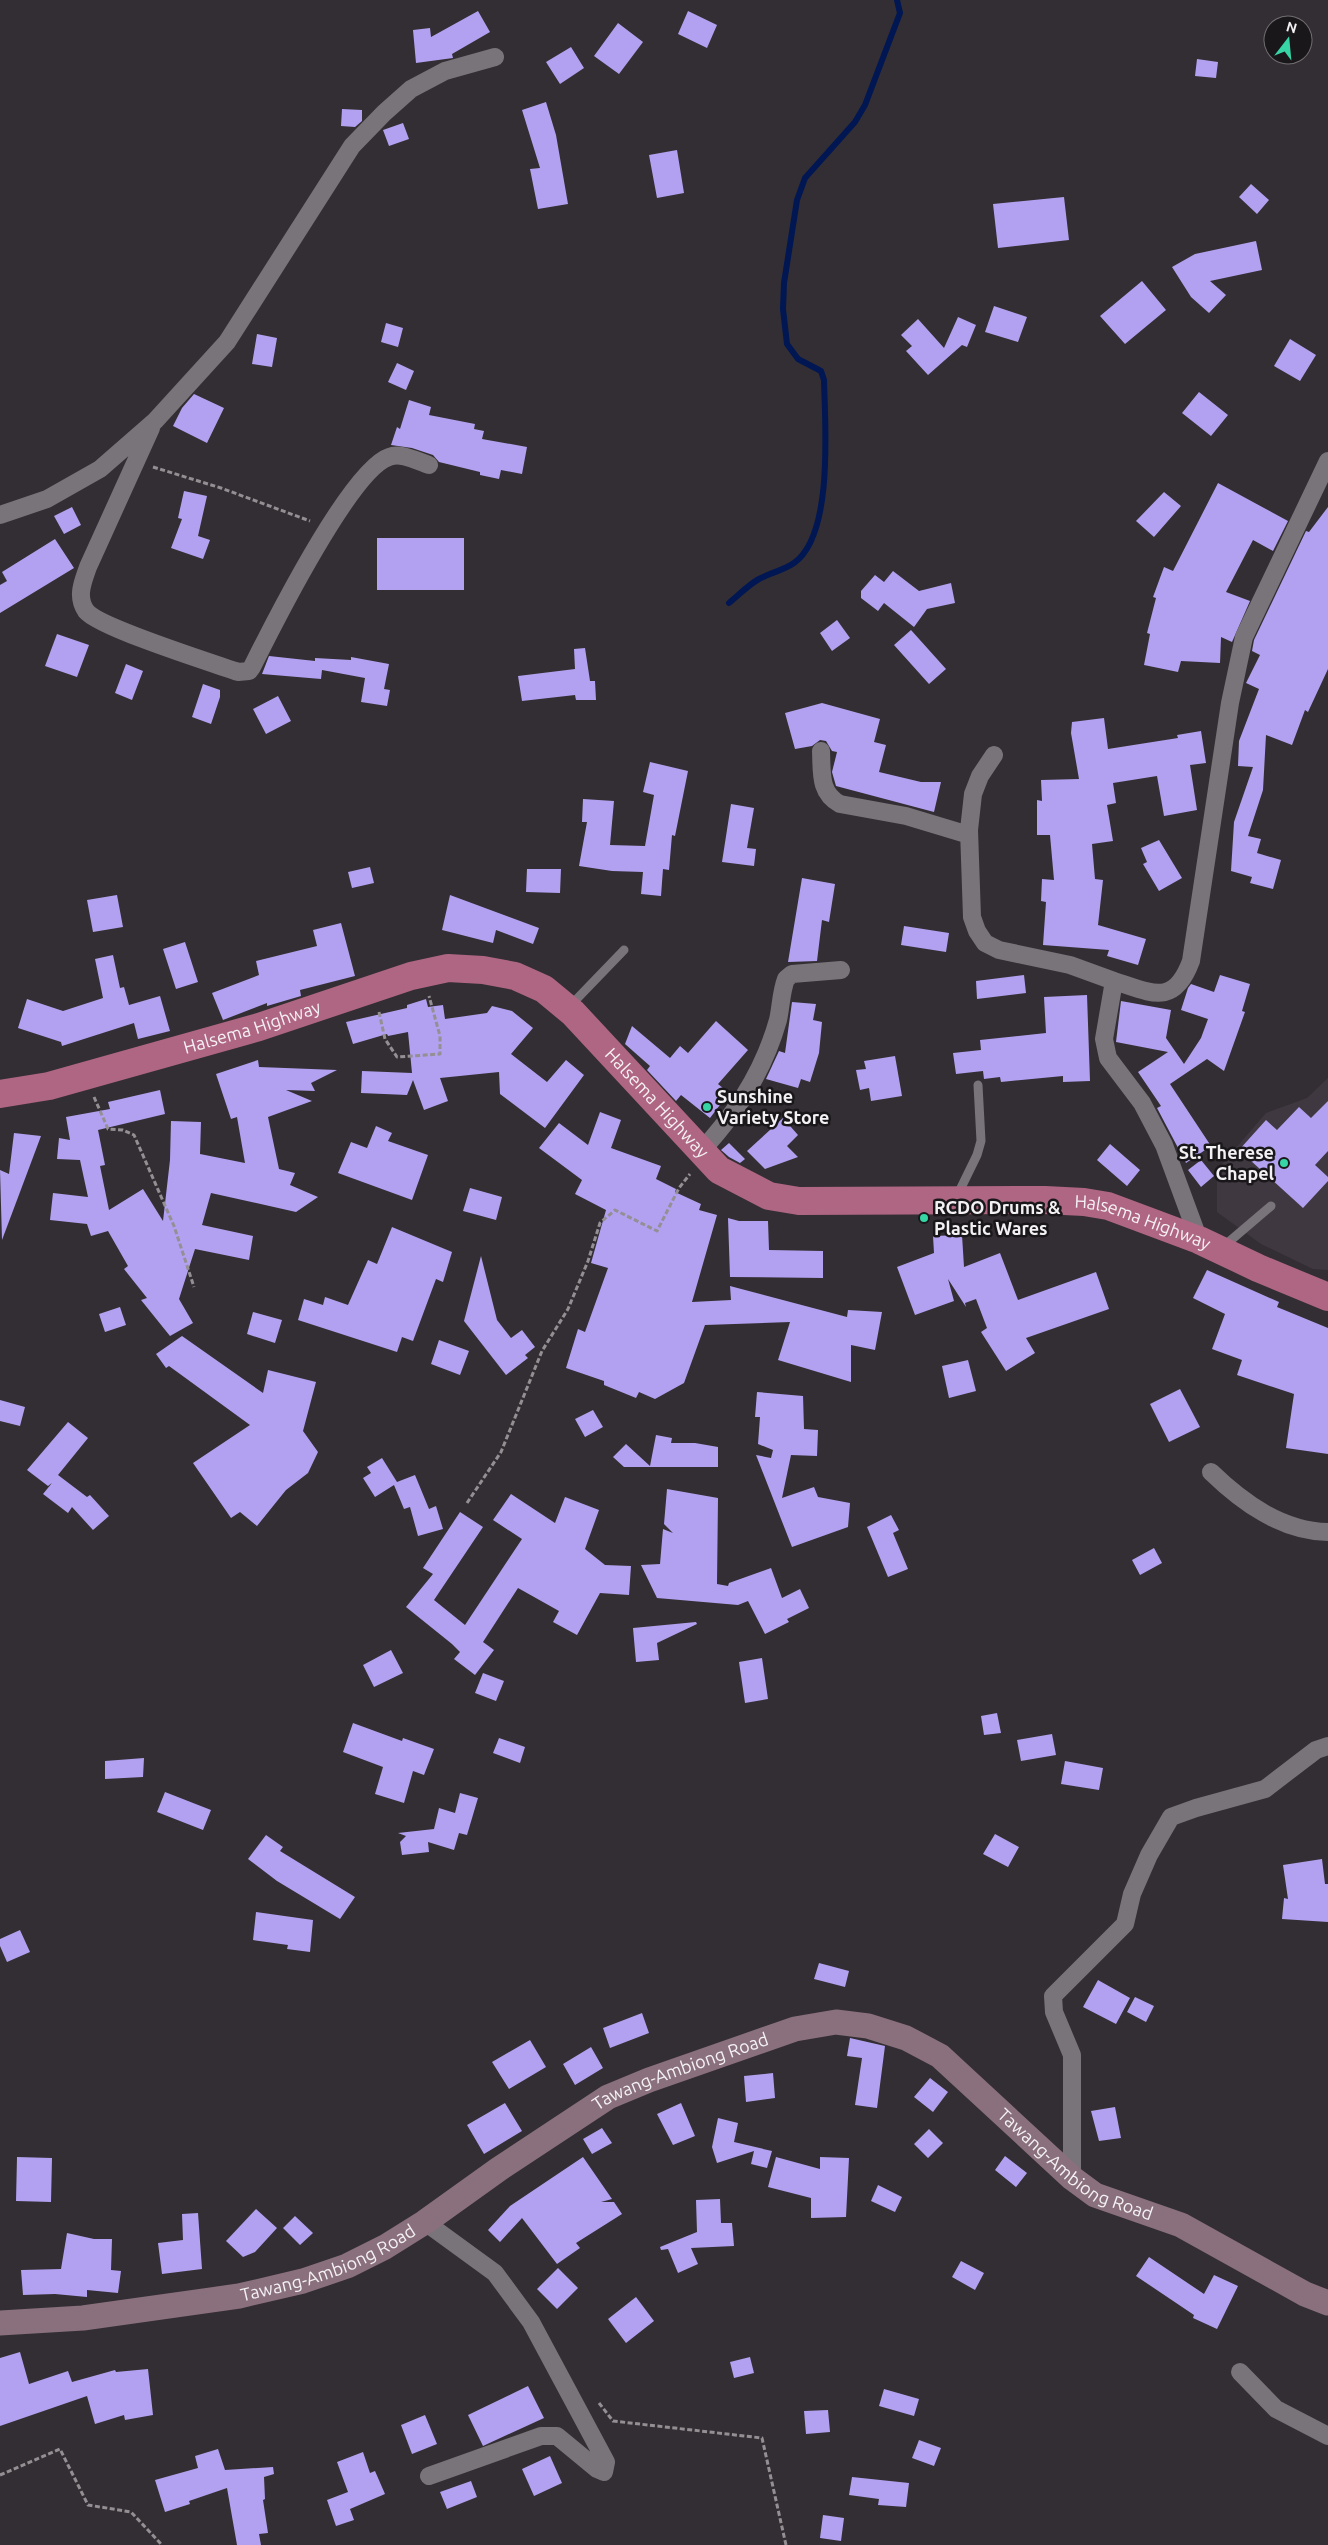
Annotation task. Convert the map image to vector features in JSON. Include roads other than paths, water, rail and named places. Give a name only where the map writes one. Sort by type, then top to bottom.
[{"type":"highway","name":"Halsema Highway","points":[[0,1094],[48,1086],[259,1027],[424,973],[448,968],[483,970],[515,976],[544,989],[605,1045],[702,1154],[719,1170],[769,1196],[799,1201],[1046,1200],[1084,1202],[1108,1206],[1209,1245],[1328,1297]]},
{"type":"main road","name":"Tawang-Ambiong Road","points":[[0,2323],[83,2318],[239,2296],[303,2282],[347,2266],[425,2222],[499,2169],[608,2097],[649,2080],[795,2029],[836,2022],[868,2026],[906,2038],[940,2056],[1072,2178],[1095,2195],[1181,2225],[1305,2294],[1328,2303]]},
{"type":"street","points":[[0,515],[47,499],[100,469],[155,421],[227,342],[352,146],[411,89],[445,71],[494,56]]},
{"type":"street","points":[[155,421],[81,588],[81,598],[87,612],[108,626],[238,672],[249,671],[252,668],[312,553],[365,476],[383,459],[391,456],[402,455],[429,465]]},
{"type":"street","points":[[994,755],[980,776],[973,794],[969,835],[972,917],[977,931],[986,943],[999,950],[1090,970],[1114,982],[1148,992],[1169,992],[1177,988],[1185,978],[1191,961],[1230,703],[1244,637],[1328,460]]},
{"type":"street","points":[[100,469],[136,462]]},
{"type":"street","points":[[821,751],[822,783],[831,800],[840,804],[937,824],[969,835]]},
{"type":"street","points":[[702,1154],[724,1127],[744,1096],[762,1062],[778,1019],[786,979],[792,974],[841,970]]},
{"type":"street","points":[[1114,982],[1104,1039],[1108,1058],[1142,1103],[1164,1145],[1209,1245]]},
{"type":"street","points":[[1211,1472],[1235,1495],[1259,1511],[1288,1524],[1328,1532]]},
{"type":"street","points":[[1072,2178],[1072,2055],[1054,2012],[1053,1996],[1126,1924],[1132,1894],[1149,1855],[1171,1817],[1265,1789],[1316,1750],[1328,1746]]},
{"type":"street","points":[[425,2222],[496,2273],[531,2322],[606,2462],[604,2472],[597,2469],[557,2436],[541,2436],[429,2476]]},
{"type":"street","points":[[1240,2372],[1276,2409],[1328,2436]]},
{"type":"lane","points":[[568,1009],[624,950]]},
{"type":"lane","points":[[954,1201],[977,1156],[981,1141],[978,1084]]},
{"type":"lane","points":[[1209,1245],[1271,1206]]},
{"type":"waterway","points":[[729,603],[755,581],[794,563],[807,549],[816,529],[824,478],[824,380],[821,371],[798,359],[787,344],[783,309],[784,283],[797,200],[805,178],[855,122],[865,105],[900,13],[897,0]]},
{"type":"place","name":"Sunshine Variety Store","points":[[707,1107]]},
{"type":"place","name":"St. Therese Chapel","points":[[1284,1163]]},
{"type":"place","name":"RCDO Drums & Plastic Wares","points":[[924,1218]]}]
